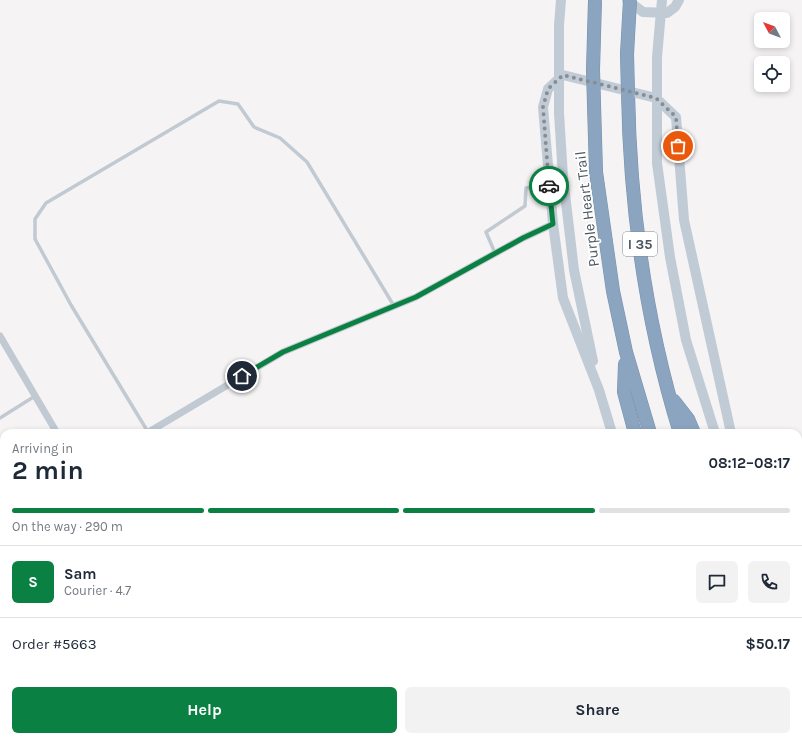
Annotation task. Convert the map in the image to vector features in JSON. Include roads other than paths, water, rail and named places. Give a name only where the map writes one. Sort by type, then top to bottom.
[{"type":"highway","name":"Purple Heart Trail","points":[[595,0],[593,70],[596,172],[613,291],[626,352],[649,429]]},
{"type":"highway","name":"I 35","points":[[628,0],[627,54],[629,142],[645,284],[656,346],[679,429]]},
{"type":"highway","points":[[626,352],[624,392],[635,429]]},
{"type":"highway","points":[[668,393],[688,419],[692,429]]},
{"type":"main road","points":[[561,0],[559,25],[559,114],[563,177],[574,270],[599,390]]},
{"type":"main road","points":[[628,0],[643,12],[667,13],[675,7],[679,0]]},
{"type":"main road","points":[[662,0],[657,57],[657,163],[670,257],[686,340],[714,429]]},
{"type":"main road","points":[[611,429],[599,390],[563,298],[553,224],[543,107],[548,89],[563,75],[656,98],[676,117],[684,220],[730,429]]},
{"type":"street","points":[[154,429],[283,352],[416,297],[523,238],[553,224]]},
{"type":"street","points":[[0,336],[55,429]]},
{"type":"lane","points":[[145,429],[71,305],[35,239],[35,219],[46,203],[219,101],[238,104],[254,127],[280,138],[307,162],[394,306]]},
{"type":"lane","points":[[495,253],[486,232],[525,206],[526,188],[549,185]]},
{"type":"lane","points":[[0,418],[35,396]]}]
